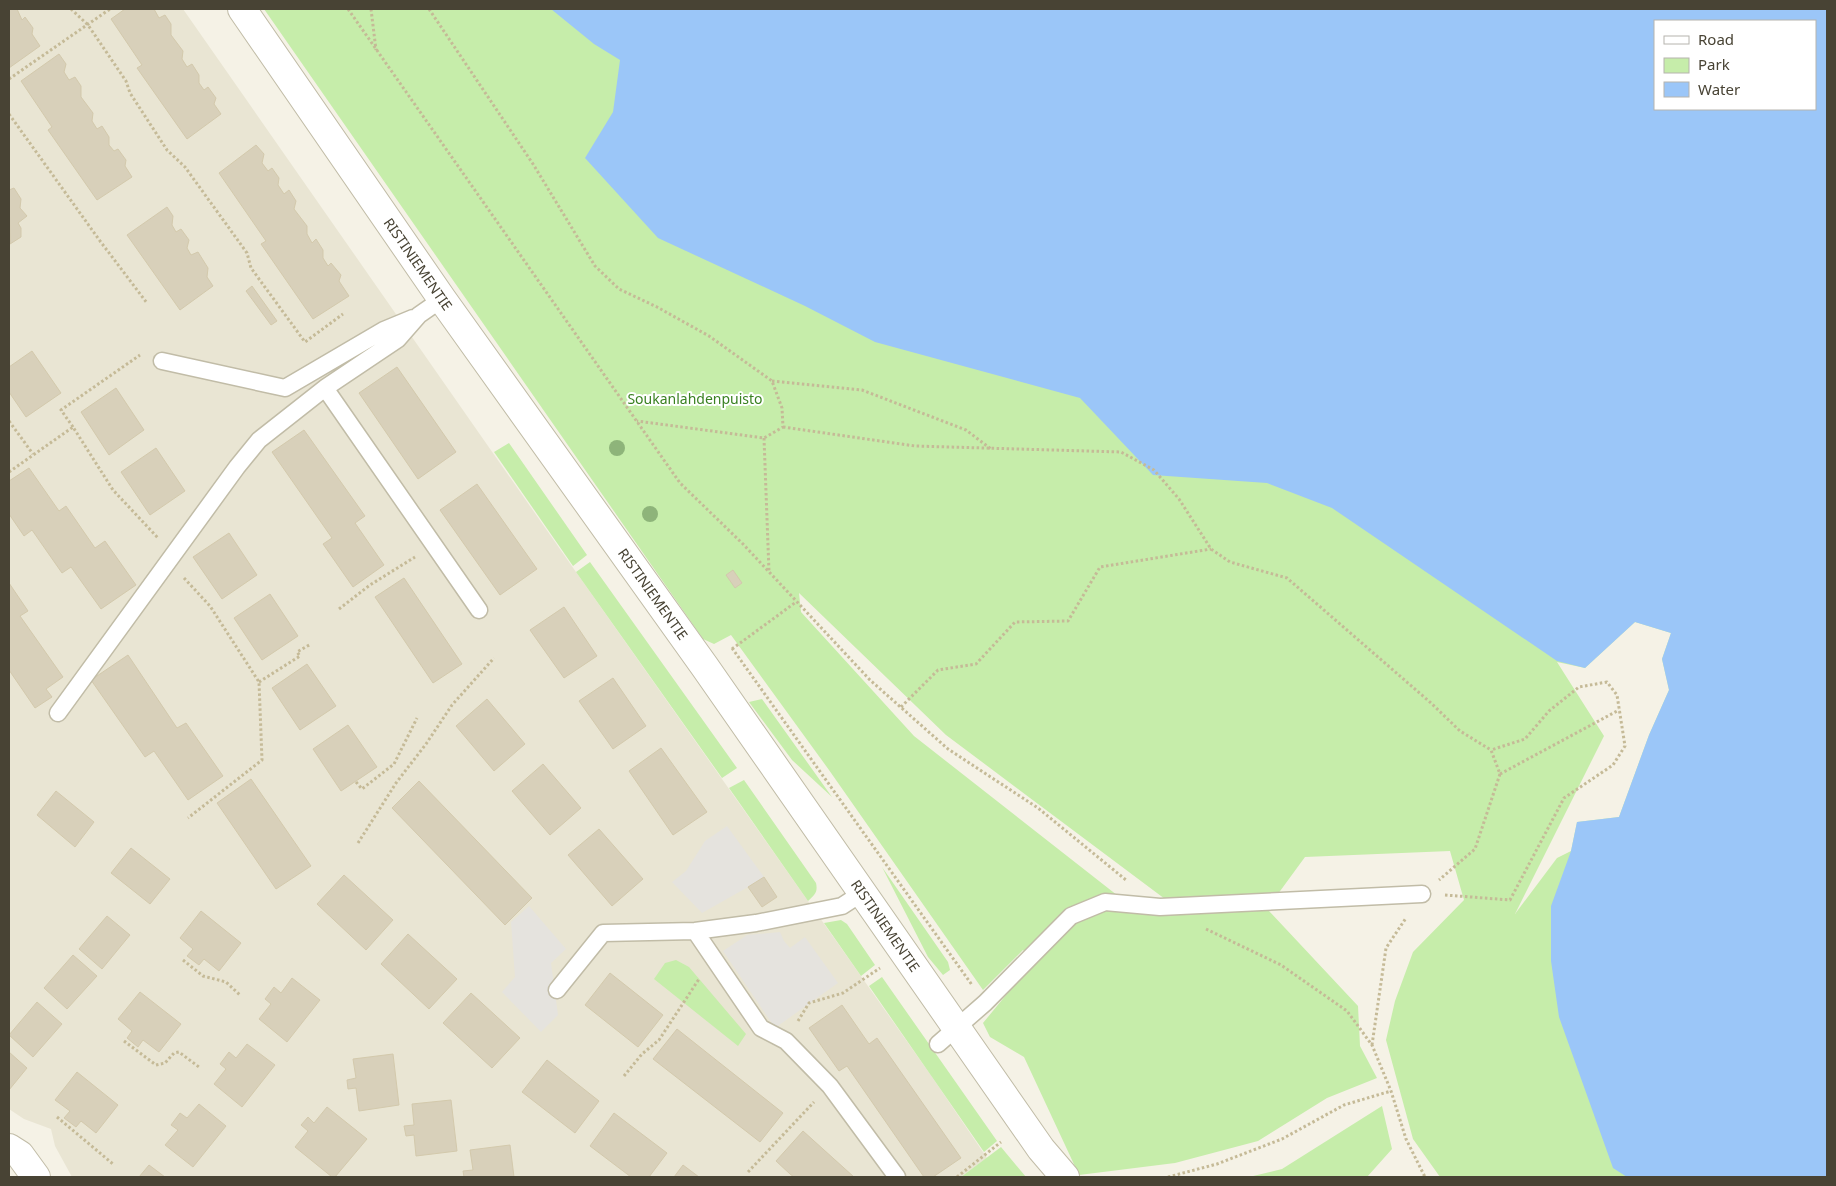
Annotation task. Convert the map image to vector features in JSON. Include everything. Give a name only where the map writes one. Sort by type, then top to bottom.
[{"type":"street","name":"RISTINIEMENTIE","points":[[242,9],[442,299],[705,667],[862,893],[948,1036],[1065,1177]]},
{"type":"street","points":[[9,1148],[20,1155],[36,1177]]},
{"type":"lane","points":[[162,361],[285,388],[384,330],[419,315],[442,299]]},
{"type":"lane","points":[[58,714],[237,467],[259,440],[325,388],[398,339],[419,315]]},
{"type":"lane","points":[[325,388],[479,610]]},
{"type":"lane","points":[[556,990],[603,933],[695,931],[756,923],[842,906],[862,893]]},
{"type":"lane","points":[[948,1036],[985,1004],[1071,916],[1105,902],[1160,907],[1422,894]]},
{"type":"lane","points":[[695,931],[761,1028],[786,1041],[830,1086],[897,1177]]},
{"type":"path","points":[[71,9],[88,25],[126,81],[130,93],[168,150],[185,167],[247,253],[251,268],[305,342],[343,314]]},
{"type":"path","points":[[9,79],[110,9]]},
{"type":"path","points":[[348,9],[680,483],[743,544],[870,680],[948,749],[1038,808],[1160,907]]},
{"type":"path","points":[[371,9],[376,50]]},
{"type":"path","points":[[429,9],[533,164],[595,266],[619,289],[657,307],[708,336],[772,381],[862,390],[966,430],[991,449]]},
{"type":"path","points":[[9,114],[147,303]]},
{"type":"path","points":[[140,355],[61,410],[113,490],[210,606],[259,682],[262,760],[188,818]]},
{"type":"path","points":[[772,381],[782,408],[783,427]]},
{"type":"path","points":[[9,421],[33,454]]},
{"type":"path","points":[[636,421],[764,438],[783,427],[915,446],[1122,452],[1154,470],[1179,499],[1211,549],[1230,562],[1288,578],[1431,703],[1460,731],[1491,750],[1500,774],[1475,849],[1422,894],[1386,948],[1372,1045]]},
{"type":"path","points":[[9,472],[73,427]]},
{"type":"path","points":[[764,438],[769,572]]},
{"type":"path","points":[[901,707],[938,670],[976,664],[1015,622],[1068,621],[1100,567],[1211,549]]},
{"type":"path","points":[[339,609],[370,585],[398,569]]},
{"type":"path","points":[[705,667],[796,602]]},
{"type":"path","points":[[259,682],[300,656],[297,652],[311,644]]},
{"type":"path","points":[[732,648],[985,1004]]},
{"type":"path","points":[[358,843],[396,783],[426,744],[452,704],[494,658]]},
{"type":"path","points":[[1422,894],[1510,900],[1564,798],[1613,765],[1625,746],[1617,695],[1607,682],[1579,687],[1549,711],[1525,739],[1491,750]]},
{"type":"path","points":[[1500,774],[1619,710]]},
{"type":"path","points":[[356,782],[362,789],[394,764],[418,718]]},
{"type":"path","points":[[1203,928],[1281,965],[1348,1011],[1372,1045],[1391,1091],[1406,1139],[1425,1177]]},
{"type":"path","points":[[624,1076],[642,1054],[659,1040],[714,958]]},
{"type":"path","points":[[183,960],[204,976],[226,982],[241,996]]},
{"type":"path","points":[[804,1012],[809,1003],[843,993],[884,965]]},
{"type":"path","points":[[124,1040],[156,1065],[165,1062],[174,1052],[179,1052],[199,1068]]},
{"type":"path","points":[[748,1172],[830,1086]]},
{"type":"path","points":[[1168,1177],[1217,1164],[1254,1150],[1282,1139],[1344,1105],[1391,1091]]},
{"type":"path","points":[[57,1117],[113,1164]]},
{"type":"path","points":[[957,1177],[1004,1139]]},
{"type":"shaded area","points":[[9,9],[183,9],[987,1158],[961,1177],[72,1177],[55,1146],[51,1129],[24,1119],[9,1109]]},
{"type":"shaded area","points":[[727,826],[764,877],[702,913],[672,882],[686,871],[705,841]]},
{"type":"shaded area","points":[[529,906],[566,949],[551,963],[558,1015],[541,1032],[502,992],[515,977],[511,922]]},
{"type":"shaded area","points":[[780,932],[790,948],[805,937],[838,983],[775,1028],[723,951],[747,935]]},
{"type":"green space","name":"Soukanlahdenpuisto","points":[[264,9],[945,9],[1654,109],[1806,1177],[1440,1177],[1413,1139],[1386,1040],[1395,1001],[1413,952],[1464,900],[1450,851],[1305,857],[1275,898],[1169,902],[946,735],[799,593],[801,612],[914,736],[1136,910],[1269,911],[1358,1006],[1360,1046],[1377,1078],[1327,1098],[1258,1141],[1175,1163],[1079,1175],[1024,1057],[990,1037],[983,1023],[1034,961],[1023,950],[983,990],[829,770],[731,635],[714,644],[703,639]],"holes":[[[1635,622],[1671,633],[1662,659],[1669,690],[1649,735],[1619,817],[1577,822],[1571,851],[1557,858],[1515,914],[1604,736],[1557,662],[1585,668]]]},
{"type":"green space","points":[[509,443],[587,555],[573,566],[494,452]]},
{"type":"green space","points":[[590,562],[737,768],[722,778],[576,572]]},
{"type":"green space","points":[[762,699],[832,797],[792,760],[749,702]]},
{"type":"green space","points":[[744,780],[816,883],[817,889],[808,901],[729,788]]},
{"type":"green space","points":[[882,867],[948,962],[950,970],[943,975],[928,957]]},
{"type":"green space","points":[[841,920],[847,924],[875,965],[861,976],[824,923]]},
{"type":"green space","points":[[676,960],[689,967],[746,1034],[738,1046],[654,979],[665,963]]},
{"type":"green space","points":[[882,977],[997,1141],[984,1152],[869,986]]},
{"type":"green space","points":[[1382,1106],[1392,1149],[1367,1177],[1249,1177],[1282,1169]]},
{"type":"green space","points":[[1001,1147],[1026,1177],[961,1177]]},
{"type":"water","points":[[551,9],[1827,9],[1827,1177],[1627,1177],[1613,1168],[1559,1017],[1551,961],[1551,906],[1571,851],[1577,822],[1619,817],[1649,735],[1669,690],[1662,659],[1671,633],[1635,622],[1585,668],[1557,661],[1332,508],[1267,483],[1153,475],[1080,398],[875,342],[805,306],[658,238],[585,158],[613,112],[620,60],[594,44]]},
{"type":"building","points":[[9,9],[17,9],[22,20],[25,17],[33,28],[32,34],[40,46],[9,68]]},
{"type":"building","points":[[125,9],[154,9],[159,18],[165,15],[171,24],[171,35],[183,51],[182,59],[187,67],[192,64],[199,75],[199,83],[204,90],[208,87],[216,98],[214,104],[221,114],[187,139],[137,68],[142,65],[111,19]]},
{"type":"building","points":[[59,54],[66,64],[64,72],[69,80],[75,77],[81,86],[81,97],[93,113],[92,121],[97,129],[102,126],[109,137],[109,145],[114,151],[118,149],[126,160],[125,166],[132,177],[97,200],[48,130],[52,127],[21,81]]},
{"type":"building","points":[[256,145],[264,154],[262,163],[268,171],[272,168],[279,178],[278,185],[284,194],[289,190],[296,201],[294,209],[307,226],[307,234],[312,243],[316,239],[323,250],[323,258],[328,266],[331,263],[341,275],[339,281],[349,296],[313,319],[261,244],[266,241],[219,173]]},
{"type":"building","points":[[14,188],[21,199],[20,208],[27,216],[18,223],[21,228],[21,237],[10,244],[9,190]]},
{"type":"building","points":[[167,207],[173,216],[172,225],[176,232],[181,229],[189,240],[187,248],[191,255],[198,252],[208,268],[207,277],[213,286],[180,310],[127,235]]},
{"type":"building","points":[[252,286],[277,321],[271,325],[246,291]]},
{"type":"building","points":[[32,351],[61,393],[26,417],[9,392],[9,367]]},
{"type":"building","points":[[397,367],[456,452],[418,479],[359,393]]},
{"type":"building","points":[[116,388],[144,430],[109,455],[81,412]]},
{"type":"building","points":[[304,430],[365,516],[355,523],[384,565],[353,587],[323,544],[332,538],[272,452]]},
{"type":"building","points":[[156,448],[185,491],[150,515],[121,472]]},
{"type":"building","points":[[29,468],[59,511],[66,506],[95,548],[105,541],[136,585],[101,609],[71,567],[62,573],[32,530],[24,536],[9,514],[9,481]]},
{"type":"building","points":[[477,484],[537,569],[500,595],[440,510]]},
{"type":"building","points":[[229,533],[257,575],[222,599],[193,557]]},
{"type":"building","points":[[733,570],[742,583],[735,588],[726,575]]},
{"type":"building","points":[[404,578],[462,664],[433,683],[375,597]]},
{"type":"building","points":[[9,583],[28,611],[20,616],[63,677],[46,689],[52,697],[35,708],[9,670]]},
{"type":"building","points":[[270,594],[298,636],[262,660],[234,618]]},
{"type":"building","points":[[564,607],[597,656],[564,678],[530,630]]},
{"type":"building","points":[[128,655],[177,728],[186,723],[223,776],[188,800],[154,751],[145,757],[91,680]]},
{"type":"building","points":[[307,664],[336,706],[300,730],[272,688]]},
{"type":"building","points":[[613,678],[646,726],[613,749],[579,701]]},
{"type":"building","points":[[487,699],[525,744],[494,771],[456,726]]},
{"type":"building","points":[[348,725],[377,767],[341,791],[313,749]]},
{"type":"building","points":[[661,748],[707,812],[673,835],[629,771]]},
{"type":"building","points":[[543,764],[581,808],[550,835],[512,791]]},
{"type":"building","points":[[251,779],[311,866],[276,889],[217,803]]},
{"type":"building","points":[[419,781],[532,898],[505,925],[392,808]]},
{"type":"building","points":[[56,791],[94,822],[75,847],[37,815]]},
{"type":"building","points":[[599,829],[643,879],[612,906],[568,855]]},
{"type":"building","points":[[131,848],[170,879],[150,904],[111,873]]},
{"type":"building","points":[[344,875],[393,920],[366,950],[317,904]]},
{"type":"building","points":[[764,877],[777,897],[762,907],[748,887]]},
{"type":"building","points":[[201,911],[241,943],[219,971],[204,959],[199,965],[187,956],[193,949],[180,938]]},
{"type":"building","points":[[107,916],[130,935],[102,969],[79,949]]},
{"type":"building","points":[[408,934],[457,979],[429,1009],[381,964]]},
{"type":"building","points":[[73,955],[97,976],[67,1009],[44,988]]},
{"type":"building","points":[[610,973],[663,1015],[638,1047],[585,1005]]},
{"type":"building","points":[[292,978],[320,1000],[287,1042],[259,1019],[271,1004],[265,999],[274,987],[281,993]]},
{"type":"building","points":[[140,992],[181,1024],[159,1052],[143,1040],[138,1047],[127,1038],[132,1031],[118,1019]]},
{"type":"building","points":[[471,993],[520,1038],[492,1068],[443,1023]]},
{"type":"building","points":[[37,1002],[62,1024],[33,1057],[9,1035]]},
{"type":"building","points":[[842,1005],[869,1044],[877,1038],[961,1158],[933,1177],[924,1177],[847,1066],[839,1071],[809,1028]]},
{"type":"building","points":[[677,1029],[783,1113],[760,1142],[653,1059]]},
{"type":"building","points":[[247,1044],[275,1065],[242,1107],[214,1084],[226,1069],[220,1064],[229,1052],[236,1058]]},
{"type":"building","points":[[9,1052],[27,1068],[9,1090]]},
{"type":"building","points":[[393,1054],[399,1105],[359,1111],[356,1088],[348,1089],[347,1080],[356,1078],[353,1059]]},
{"type":"building","points":[[547,1060],[599,1101],[575,1133],[522,1092]]},
{"type":"building","points":[[77,1072],[118,1105],[96,1133],[81,1121],[76,1127],[64,1118],[70,1111],[55,1100]]},
{"type":"building","points":[[451,1100],[457,1151],[416,1156],[414,1135],[406,1136],[404,1126],[414,1125],[412,1104]]},
{"type":"building","points":[[199,1104],[226,1126],[193,1167],[165,1145],[178,1130],[171,1125],[180,1113],[187,1118]]},
{"type":"building","points":[[327,1107],[367,1139],[335,1177],[332,1177],[295,1147],[308,1131],[301,1125],[308,1117],[314,1123]]},
{"type":"building","points":[[614,1113],[667,1153],[649,1177],[631,1177],[590,1146]]},
{"type":"building","points":[[803,1131],[854,1177],[794,1177],[790,1174],[776,1161]]},
{"type":"building","points":[[510,1145],[514,1177],[464,1177],[463,1171],[473,1170],[470,1150]]},
{"type":"building","points":[[149,1165],[165,1177],[139,1177]]},
{"type":"building","points":[[683,1165],[699,1177],[674,1177]]}]
